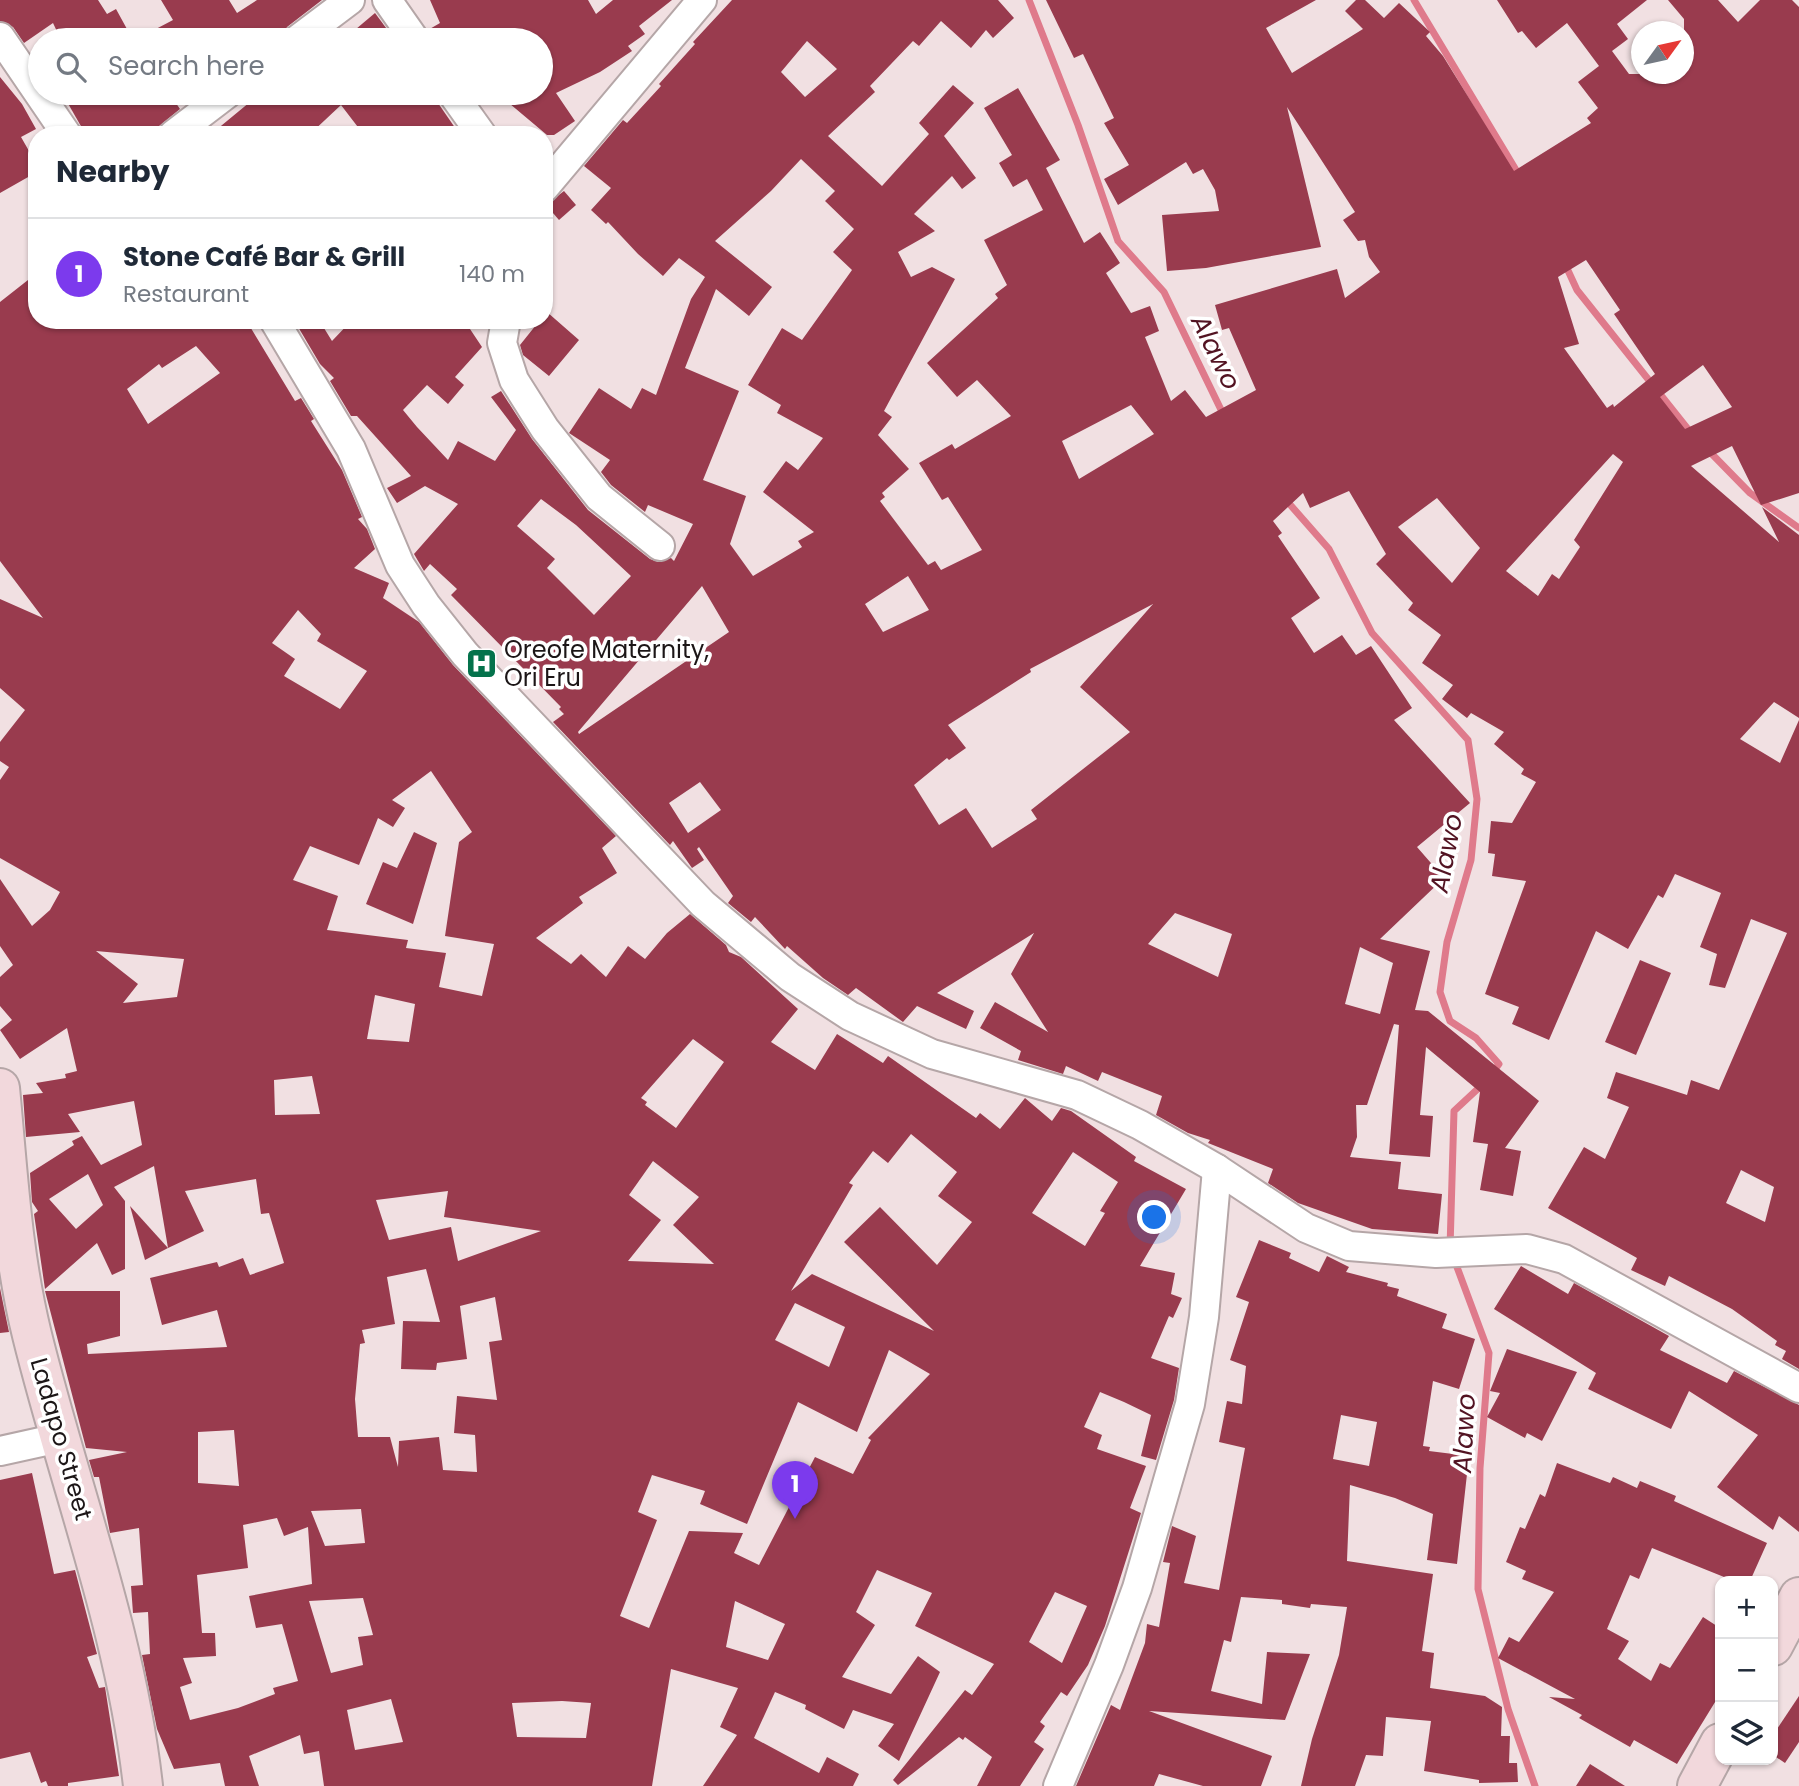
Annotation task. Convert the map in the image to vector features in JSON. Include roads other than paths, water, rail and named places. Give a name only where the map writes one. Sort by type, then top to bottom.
[{"type":"main road","name":"Ladapo Street","points":[[0,1088],[4,1165],[31,1332],[59,1438],[105,1585],[127,1683],[143,1786]]},
{"type":"main road","points":[[1777,1639],[1799,1597]]},
{"type":"main road","points":[[1697,1786],[1715,1752]]},
{"type":"street","points":[[313,28],[350,0]]},
{"type":"street","points":[[387,0],[407,28]]},
{"type":"street","points":[[553,177],[702,0]]},
{"type":"street","points":[[0,37],[28,78]]},
{"type":"street","points":[[46,105],[61,126]]},
{"type":"street","points":[[185,126],[212,105]]},
{"type":"street","points":[[461,105],[476,126]]},
{"type":"street","points":[[279,329],[351,449],[400,565],[426,605],[465,654],[703,904],[790,977],[849,1016],[932,1054],[1077,1095],[1140,1125],[1217,1169],[1306,1228],[1349,1246],[1436,1252],[1527,1249],[1564,1259],[1799,1388]]},
{"type":"street","points":[[504,329],[502,343],[514,380],[545,429],[599,497],[660,546]]},
{"type":"street","points":[[1058,1786],[1109,1665],[1137,1588],[1190,1404],[1204,1317],[1217,1169]]},
{"type":"street","points":[[0,1451],[59,1438]]},
{"type":"waterway","name":"Alawo","points":[[1029,0],[1078,125],[1118,241],[1164,292],[1225,418]]},
{"type":"waterway","points":[[1414,0],[1519,175]]},
{"type":"waterway","points":[[1565,264],[1577,290],[1691,433]]},
{"type":"waterway","points":[[1707,449],[1750,493],[1799,528]]},
{"type":"waterway","name":"Alawo","points":[[1286,500],[1329,549],[1372,633],[1468,740],[1477,799],[1471,860],[1447,942],[1440,992],[1450,1021],[1476,1038],[1499,1064],[1493,1072]]},
{"type":"waterway","name":"Alawo","points":[[1450,1248],[1454,1111],[1483,1084]]},
{"type":"waterway","name":"Alawo","points":[[1454,1259],[1489,1353],[1480,1468],[1478,1589],[1508,1709],[1535,1786]]},
{"type":"place","name":"Oreofe Maternity, Ori Eru","points":[[481,664]]},
{"type":"place","name":"Stone Café Bar & Grill","points":[[795,1519]]}]
